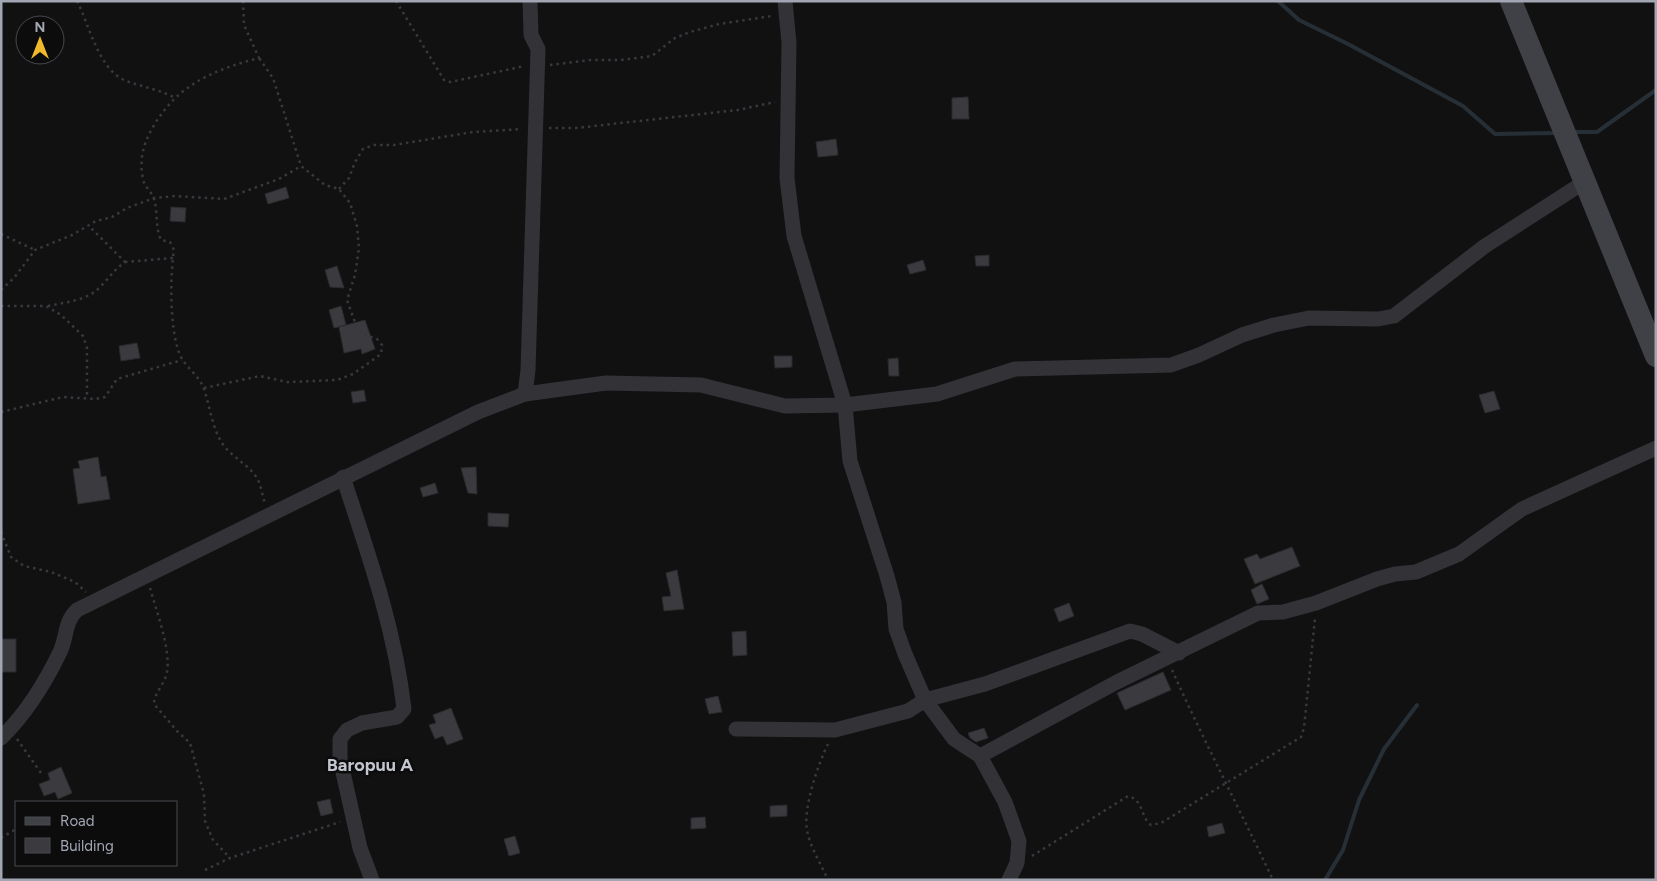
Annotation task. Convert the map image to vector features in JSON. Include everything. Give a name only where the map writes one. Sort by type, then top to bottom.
[{"type":"street","points":[[525,394],[528,370],[534,127],[538,64],[538,49],[531,35],[530,1]]},
{"type":"street","points":[[1511,1],[1656,356]]},
{"type":"street","points":[[786,7],[790,99],[788,178],[794,236],[845,405],[850,461],[887,576],[894,602],[896,629],[904,654],[925,700],[954,739],[980,756],[1005,802],[1020,840],[1017,863],[1009,880]]},
{"type":"street","points":[[5,734],[38,693],[61,651],[71,616],[97,600],[343,478],[478,412],[525,394],[606,383],[692,385],[786,406],[845,405],[937,394],[1015,369],[1171,365],[1199,355],[1242,334],[1274,325],[1309,318],[1378,318],[1394,316],[1485,246],[1586,181]]},
{"type":"street","points":[[980,756],[1117,682],[1258,613],[1283,612],[1316,603],[1377,579],[1395,574],[1416,572],[1458,554],[1522,509],[1656,448]]},
{"type":"street","points":[[343,478],[377,580],[398,668],[404,709],[397,717],[362,723],[347,730],[340,739],[340,759],[360,848],[372,880]]},
{"type":"street","points":[[736,729],[835,730],[908,711],[925,700],[958,693],[985,684],[1130,631],[1142,634],[1173,656]]},
{"type":"path","points":[[77,1],[106,64],[122,79],[163,92],[175,98]]},
{"type":"path","points":[[204,388],[260,376],[287,382],[337,380],[353,374],[381,354],[382,345],[378,339],[362,334],[356,328],[347,300],[355,275],[358,240],[357,226],[350,203],[339,189],[324,185],[301,166],[272,78],[259,58],[244,26],[243,1]]},
{"type":"path","points":[[396,1],[444,80],[450,82],[515,67],[538,64],[544,66],[590,60],[621,60],[652,56],[675,38],[690,32],[786,7]]},
{"type":"path","points":[[259,58],[227,66],[189,86],[164,108],[148,136],[140,157],[143,181],[154,198],[157,231],[161,240],[170,242],[174,250],[172,318],[178,350],[182,360],[204,388],[207,406],[217,435],[224,445],[252,470],[259,480],[269,516]]},
{"type":"path","points":[[339,189],[350,178],[354,162],[363,149],[374,145],[394,145],[463,133],[534,127],[576,128],[738,110],[790,99]]},
{"type":"path","points":[[1,290],[14,278],[35,250],[72,236],[96,220],[112,217],[127,208],[154,198],[175,196],[224,199],[279,179],[301,166]]},
{"type":"path","points":[[89,226],[125,262]]},
{"type":"path","points":[[1,234],[35,250]]},
{"type":"path","points":[[1,306],[46,306],[88,296],[125,262],[173,258]]},
{"type":"path","points":[[46,306],[61,315],[83,336],[87,348],[87,398]]},
{"type":"path","points":[[1,412],[63,397],[105,397],[117,380],[122,377],[182,360]]},
{"type":"path","points":[[1,532],[11,557],[24,566],[51,572],[75,582],[97,600]]},
{"type":"path","points":[[146,577],[161,628],[167,660],[164,681],[154,699],[154,704],[177,731],[190,742],[204,794],[205,821],[212,840],[230,858]]},
{"type":"path","points":[[1017,863],[1042,852],[1128,796],[1134,798],[1141,806],[1147,822],[1151,824],[1161,823],[1301,737],[1304,728],[1316,603]]},
{"type":"path","points":[[1173,656],[1202,736],[1273,880]]},
{"type":"path","points":[[828,880],[807,829],[808,805],[820,764],[835,730]]},
{"type":"path","points":[[5,734],[32,757],[41,773]]},
{"type":"path","points":[[206,870],[230,858],[354,817]]},
{"type":"path","points":[[1,838],[15,830]]},
{"type":"building","points":[[968,97],[969,119],[952,119],[952,98]]},
{"type":"building","points":[[836,139],[838,155],[818,157],[816,142]]},
{"type":"building","points":[[286,187],[289,198],[268,204],[265,194]]},
{"type":"building","points":[[171,207],[186,208],[185,222],[170,221]]},
{"type":"building","points":[[989,255],[989,266],[976,266],[975,256]]},
{"type":"building","points":[[923,260],[926,270],[910,274],[907,265]]},
{"type":"building","points":[[337,266],[344,288],[330,287],[325,270]]},
{"type":"building","points":[[341,306],[346,325],[334,328],[329,310]]},
{"type":"building","points":[[365,320],[375,349],[362,354],[361,349],[344,353],[339,327]]},
{"type":"building","points":[[137,343],[140,358],[121,361],[119,346]]},
{"type":"building","points":[[774,356],[792,356],[792,367],[775,368]]},
{"type":"building","points":[[898,358],[899,376],[889,376],[888,359]]},
{"type":"building","points":[[364,390],[366,401],[353,403],[351,392]]},
{"type":"building","points":[[1494,391],[1500,409],[1485,413],[1479,395]]},
{"type":"building","points":[[98,457],[101,477],[106,476],[110,499],[78,504],[73,469],[80,468],[78,461]]},
{"type":"building","points":[[476,467],[477,494],[468,493],[461,468]]},
{"type":"building","points":[[435,483],[438,493],[423,497],[420,488]]},
{"type":"building","points":[[488,513],[509,514],[508,527],[488,526]]},
{"type":"building","points":[[1292,547],[1300,566],[1255,584],[1244,559],[1257,554],[1260,559]]},
{"type":"building","points":[[677,570],[684,609],[664,611],[662,597],[671,596],[666,573]]},
{"type":"building","points":[[1262,584],[1269,599],[1257,604],[1251,590]]},
{"type":"building","points":[[1069,603],[1074,616],[1059,622],[1054,609]]},
{"type":"building","points":[[746,631],[747,655],[733,656],[732,632]]},
{"type":"building","points":[[1,639],[16,639],[16,672],[1,672]]},
{"type":"building","points":[[1163,672],[1171,690],[1125,710],[1117,693]]},
{"type":"building","points":[[718,696],[722,712],[709,714],[705,699]]},
{"type":"building","points":[[451,708],[463,739],[447,745],[443,736],[435,739],[429,725],[436,723],[433,715]]},
{"type":"building","points":[[984,728],[988,738],[976,742],[970,738],[968,733]]},
{"type":"building","points":[[61,767],[72,793],[58,799],[55,792],[44,796],[39,784],[50,780],[48,773]]},
{"type":"building","points":[[330,799],[333,813],[321,816],[317,802]]},
{"type":"building","points":[[787,805],[787,816],[770,817],[770,806]]},
{"type":"building","points":[[705,817],[706,828],[691,829],[691,818]]},
{"type":"building","points":[[1222,823],[1225,833],[1209,837],[1207,827]]},
{"type":"building","points":[[515,836],[520,853],[509,856],[504,839]]},
{"type":"waterway","points":[[1278,1],[1299,20],[1348,44],[1463,106],[1495,134],[1557,133]]},
{"type":"waterway","points":[[1572,132],[1597,132],[1656,90]]},
{"type":"waterway","points":[[1325,880],[1343,850],[1359,800],[1384,749],[1417,705]]},
{"type":"district","name":"Baropuu A","points":[[370,765]]}]
